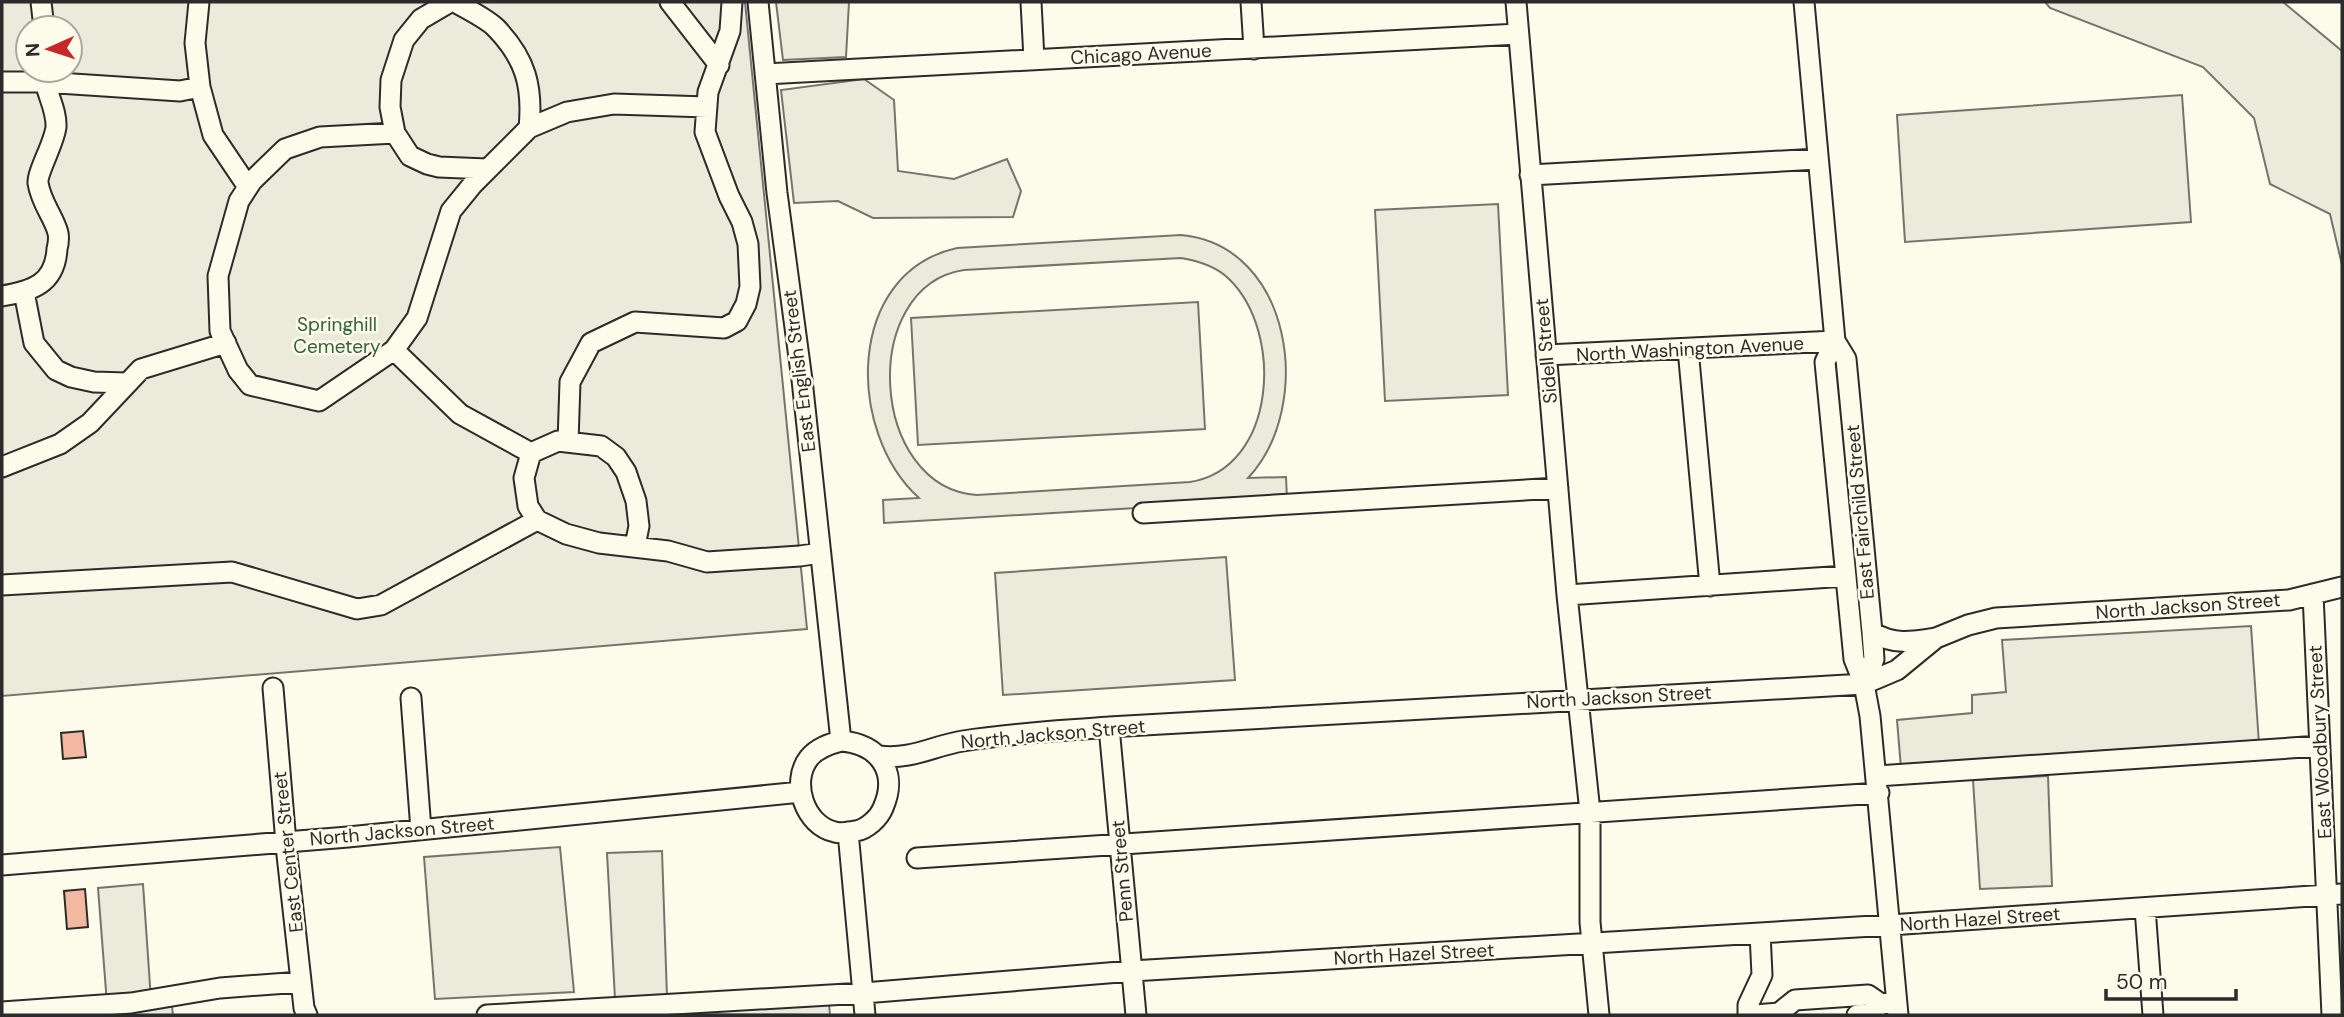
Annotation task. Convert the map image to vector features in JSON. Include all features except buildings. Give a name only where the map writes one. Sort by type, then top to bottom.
[{"type":"street","points":[[199,2],[195,43],[200,87],[213,135],[248,187]]},
{"type":"street","points":[[487,169],[427,164],[410,156],[395,133],[390,107],[391,80],[404,40],[421,19],[453,2],[495,27],[513,50],[530,88],[529,128]]},
{"type":"street","points":[[670,2],[719,65]]},
{"type":"street","points":[[568,442],[570,382],[591,343],[635,322],[724,328],[737,321],[746,304],[750,287],[748,244],[742,222],[729,196],[705,132],[708,92],[730,31],[732,2]]},
{"type":"street","name":"East English Street","points":[[758,2],[776,193],[802,380],[842,741]]},
{"type":"street","points":[[1031,2],[1034,59]]},
{"type":"street","points":[[1251,2],[1254,49]]},
{"type":"street","name":"Sidell Street","points":[[1516,2],[1567,595],[1590,812],[1590,922],[1599,1015]]},
{"type":"street","name":"East Fairchild Street","points":[[1804,2],[1835,341],[1846,359],[1872,632],[1874,659],[1864,684]]},
{"type":"street","name":"Chicago Avenue","points":[[765,75],[1518,34]]},
{"type":"street","points":[[84,80],[180,91],[200,87]]},
{"type":"street","points":[[2,296],[24,292],[46,281],[57,259],[59,234],[43,203],[37,180],[50,152],[56,126],[47,84]]},
{"type":"street","points":[[395,133],[320,137],[285,149],[248,187],[239,201],[218,276],[220,331],[238,370],[250,385],[319,401],[394,349],[417,318],[451,211],[487,169],[529,128],[567,112],[614,104],[707,107]]},
{"type":"street","points":[[1530,175],[1818,159]]},
{"type":"street","points":[[24,292],[34,343],[56,370],[71,377],[94,382],[126,383]]},
{"type":"street","name":"East Fairchild Street","points":[[1835,341],[1825,362],[1854,659],[1864,684],[1878,785],[1890,925],[1892,1007]]},
{"type":"street","name":"North Washington Avenue","points":[[1546,355],[1835,341]]},
{"type":"street","points":[[2,467],[60,444],[90,423],[141,369],[226,343]]},
{"type":"street","points":[[394,349],[460,414],[531,453]]},
{"type":"street","points":[[1688,349],[1710,586]]},
{"type":"street","points":[[531,453],[558,441],[601,446],[616,457],[626,472],[636,501],[639,526],[635,547]]},
{"type":"street","points":[[531,453],[524,478],[528,506],[537,520],[550,528],[599,543],[668,551],[707,562],[820,553]]},
{"type":"street","points":[[1143,513],[1558,488]]},
{"type":"street","points":[[2,585],[232,572],[357,609],[381,605],[537,520]]},
{"type":"street","points":[[1567,595],[1846,576]]},
{"type":"street","name":"North Jackson Street","points":[[879,756],[913,756],[960,741],[1109,727],[1864,684],[1897,670],[1936,638],[1968,625],[1996,618],[2289,600],[2342,587]]},
{"type":"street","name":"East Woodbury Street","points":[[2313,594],[2320,746],[2334,894],[2332,1015]]},
{"type":"street","points":[[1872,632],[1884,639],[1903,643],[1936,638]]},
{"type":"street","name":"East Center Street","points":[[273,688],[286,841],[304,1008],[307,1015]]},
{"type":"street","points":[[411,698],[421,830]]},
{"type":"street","name":"Penn Street","points":[[1109,727],[1136,1015]]},
{"type":"street","points":[[842,741],[856,743],[879,756],[889,780],[889,793],[882,811],[862,830],[834,832],[818,824],[806,808],[801,792],[802,774],[808,759],[820,748],[842,741]]},
{"type":"street","points":[[917,858],[1590,812],[2320,746]]},
{"type":"street","name":"North Jackson Street","points":[[2,865],[421,830],[801,792]]},
{"type":"street","points":[[848,832],[865,1015]]},
{"type":"street","name":"North Hazel Street","points":[[487,1015],[864,993],[1132,971],[1890,925],[2334,894]]},
{"type":"street","points":[[2145,908],[2153,1015]]},
{"type":"street","points":[[1748,1015],[1748,1005],[1762,975],[1759,933]]},
{"type":"street","points":[[2,1012],[131,1003],[220,988],[301,982]]},
{"type":"street","points":[[1755,1015],[1782,1014],[1795,1000],[1868,995],[1892,1007]]},
{"type":"street","points":[[1857,1015],[1892,1007]]},
{"type":"green space","name":"Springhill Cemetery","points":[[2,2],[745,2],[807,629],[2,696]]},
{"type":"green space","points":[[776,2],[849,2],[846,57],[783,60]]},
{"type":"green space","points":[[2045,2],[2283,2],[2342,51],[2342,265],[2330,214],[2270,184],[2254,118],[2203,67],[2050,8]]},
{"type":"green space","points":[[864,79],[894,100],[898,171],[954,179],[1007,159],[1021,191],[1013,217],[873,218],[838,201],[794,203],[781,90]]},
{"type":"green space","points":[[2182,95],[2191,222],[1905,242],[1897,115]]},
{"type":"green space","points":[[1498,204],[1508,395],[1385,401],[1375,210]]},
{"type":"green space","points":[[1181,235],[1219,245],[1248,267],[1269,298],[1282,334],[1286,373],[1282,411],[1269,448],[1248,478],[1286,477],[1287,499],[884,523],[883,500],[919,498],[895,469],[878,435],[869,396],[869,358],[877,321],[894,288],[920,263],[957,248]],"holes":[[[1181,258],[1207,265],[1229,279],[1247,302],[1258,331],[1264,363],[1263,395],[1255,426],[1241,452],[1219,471],[1190,482],[977,495],[941,484],[914,459],[897,425],[890,386],[893,346],[906,311],[930,284],[964,270]]]},
{"type":"green space","points":[[1198,302],[1205,429],[918,445],[911,318]]},
{"type":"green space","points":[[1226,557],[1235,680],[1003,695],[995,573]]},
{"type":"shaded area","points":[[2251,626],[2259,744],[1901,768],[1897,720],[1972,713],[1972,695],[2006,692],[2002,640]]},
{"type":"shaded area","points":[[2048,776],[2052,886],[1980,889],[1973,780]]},
{"type":"shaded area","points":[[560,847],[574,992],[435,999],[424,857]]},
{"type":"shaded area","points":[[662,851],[667,997],[615,999],[607,853]]},
{"type":"shaded area","points":[[143,884],[151,1000],[171,998],[173,1015],[61,1015],[107,1004],[98,888]]},
{"type":"shaded area","points":[[829,1004],[830,1015],[651,1014]]}]
